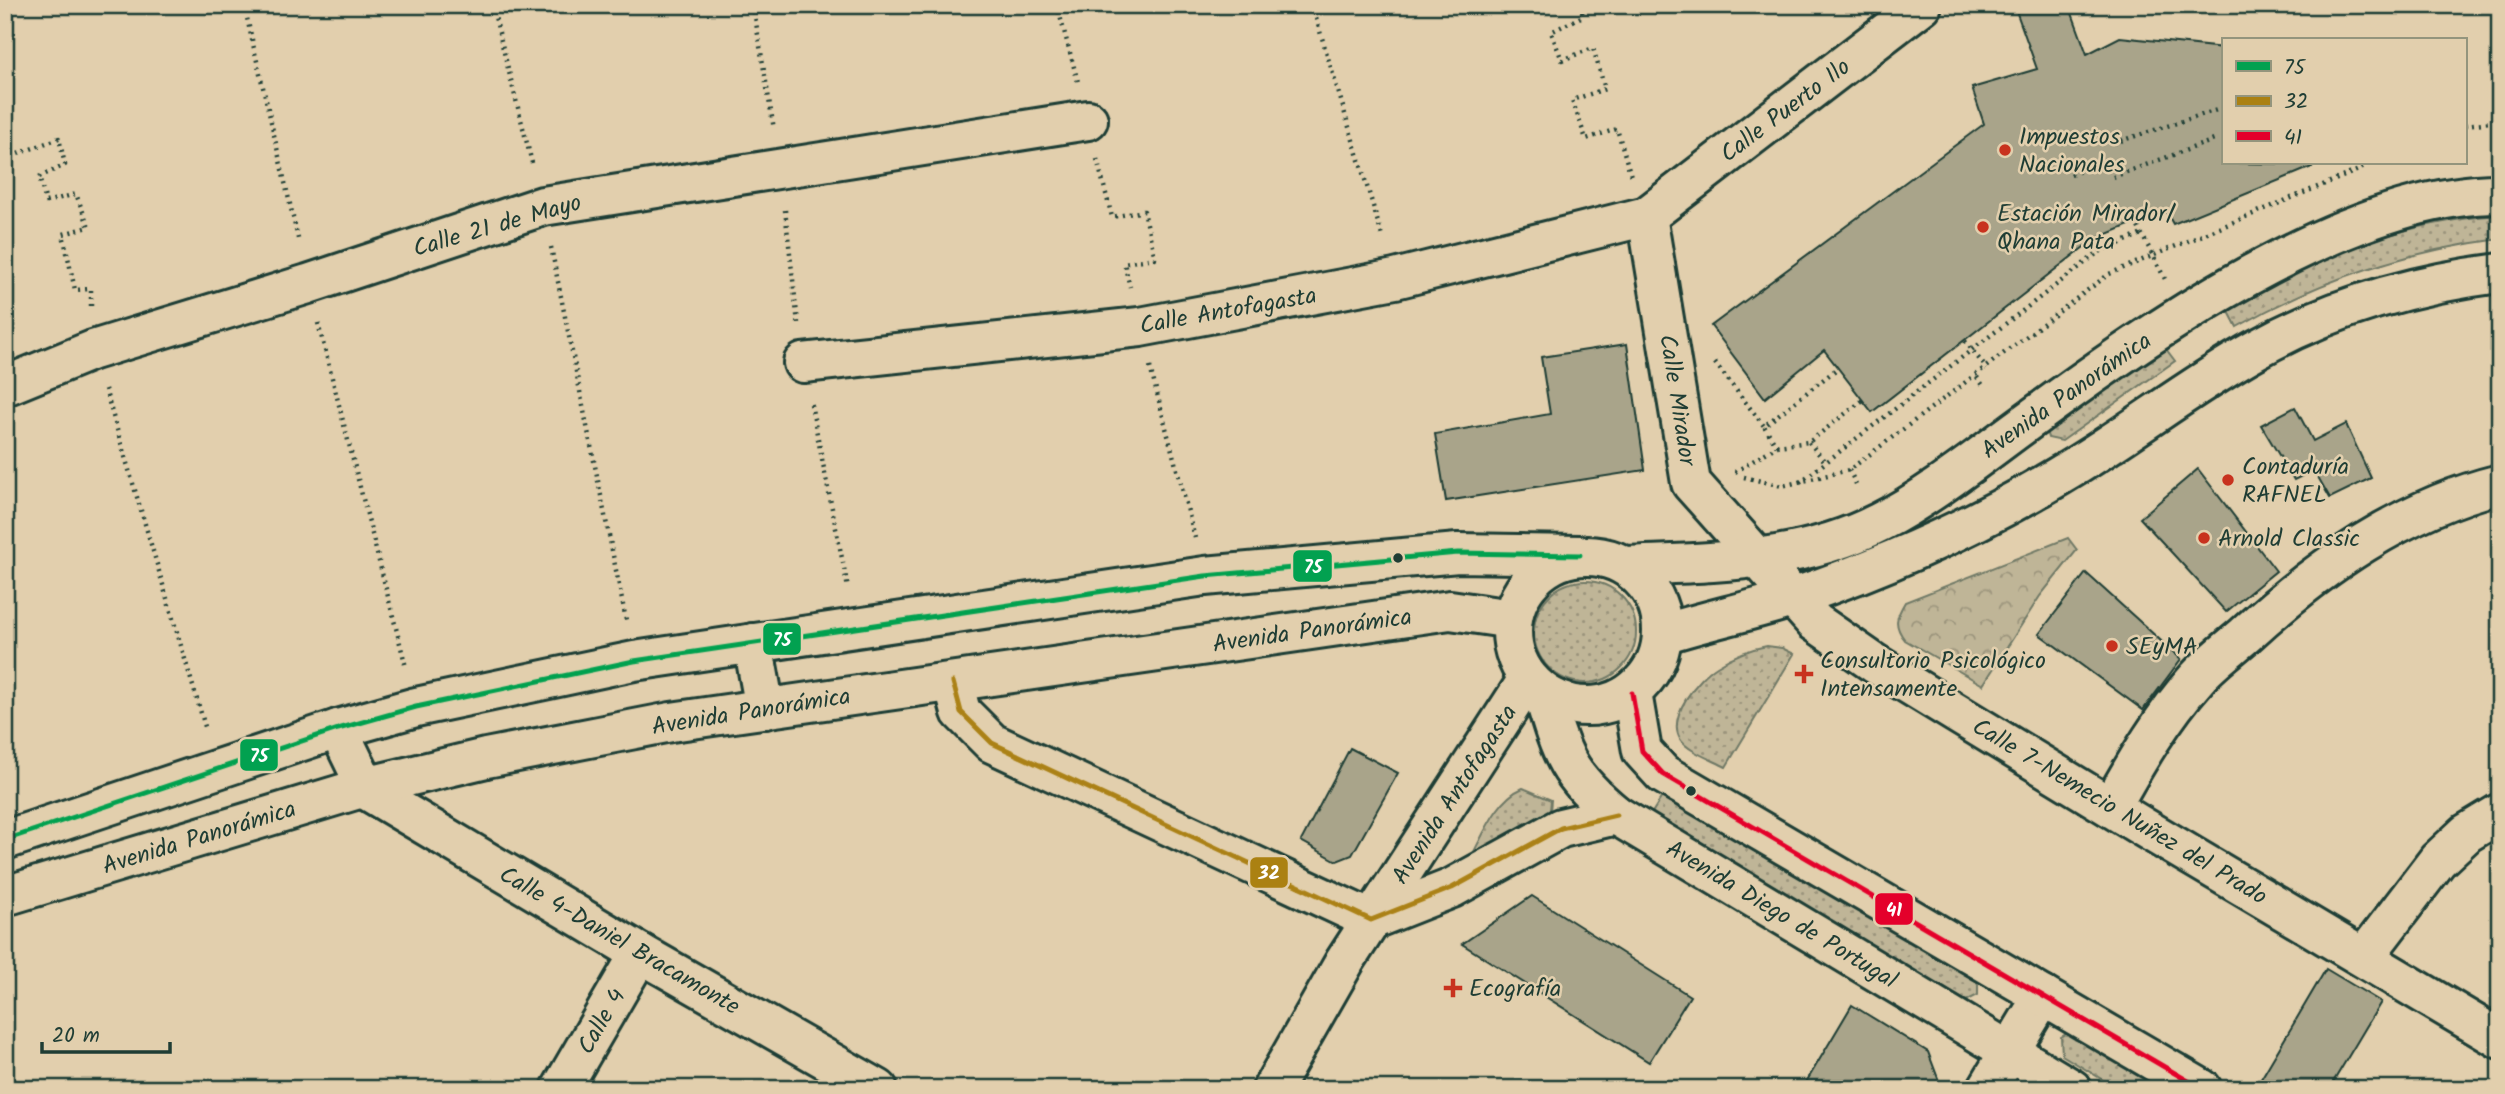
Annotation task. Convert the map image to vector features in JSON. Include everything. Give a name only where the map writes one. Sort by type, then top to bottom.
[{"type":"main road","name":"Calle Puerto Ilo","points":[[1647,216],[1922,5]]},
{"type":"main road","name":"Calle 21 de Mayo","points":[[5,386],[93,351],[308,284],[543,206],[1088,120]]},
{"type":"main road","name":"Avenida Panorámica","points":[[1627,566],[1760,559],[1793,554],[1880,522],[1998,444],[2184,312],[2294,253],[2400,210],[2468,194],[2500,194]]},
{"type":"main road","name":"Calle Antofagasta","points":[[803,363],[1140,327],[1395,279],[1647,216]]},
{"type":"main road","name":"Calle Mirador","points":[[1647,216],[1692,483],[1760,559]]},
{"type":"main road","points":[[1663,634],[1793,598],[1903,557],[2059,477],[2229,366],[2325,316],[2384,294],[2456,278],[2500,273]]},
{"type":"main road","points":[[2111,807],[2163,723],[2198,677],[2273,609],[2322,570],[2381,532],[2448,501],[2500,484]]},
{"type":"main road","points":[[5,840],[338,729],[416,707],[634,661],[1205,576],[1458,552],[1580,555],[1604,556],[1627,566],[1647,584],[1660,607],[1663,634],[1654,667],[1632,693],[1611,704],[1588,708],[1564,704],[1536,686],[1517,661],[1512,640],[1513,619],[1521,596],[1536,576],[1556,562],[1580,555]]},
{"type":"main road","name":"Calle 7-Nemecio Nuñez del Prado","points":[[1760,559],[1815,622],[1850,648],[2500,1040]]},
{"type":"main road","name":"Avenida Panorámica","points":[[5,896],[365,787],[486,758],[671,722],[1450,610],[1513,619]]},
{"type":"main road","points":[[753,643],[765,709]]},
{"type":"main road","points":[[953,682],[961,712],[992,743],[1371,920],[1452,888],[1561,828],[1616,815]]},
{"type":"main road","name":"Avenida Diego de Portugal","points":[[1536,686],[1560,752],[1587,791],[1616,815],[2072,1089]]},
{"type":"main road","name":"Avenida Antofagasta","points":[[1272,1089],[1371,920],[1536,686]]},
{"type":"main road","points":[[1632,693],[1642,751],[1664,774],[2202,1089]]},
{"type":"main road","points":[[338,729],[365,787]]},
{"type":"main road","name":"Calle 4-Daniel Bracamonte","points":[[365,787],[640,953],[878,1089]]},
{"type":"main road","points":[[2364,957],[2438,860],[2467,833],[2500,813]]},
{"type":"main road","name":"Calle 4","points":[[561,1089],[640,953]]},
{"type":"main road","points":[[1987,1089],[2043,996]]},
{"type":"path","points":[[244,5],[308,284],[416,707]]},
{"type":"path","points":[[492,5],[543,206],[634,661]]},
{"type":"path","points":[[753,5],[781,167],[803,363],[856,628]]},
{"type":"path","points":[[1312,5],[1395,279]]},
{"type":"path","points":[[1580,5],[1583,16],[1551,32],[1562,60],[1593,47],[1605,89],[1573,100],[1586,139],[1617,129],[1647,216]]},
{"type":"path","points":[[2114,143],[2222,107]]},
{"type":"path","points":[[2466,125],[2500,121]]},
{"type":"path","points":[[5,159],[59,138],[65,165],[38,177],[46,202],[76,194],[89,226],[63,234],[75,290],[90,289],[93,351],[218,771]]},
{"type":"path","points":[[2114,177],[2214,140]]},
{"type":"path","points":[[1863,400],[1809,442],[1777,446],[1734,473],[1770,484],[1799,483],[1849,470],[1977,377],[2109,274],[2368,164]]},
{"type":"path","points":[[2071,175],[2082,170]]},
{"type":"path","points":[[2135,221],[2168,286]]},
{"type":"path","points":[[1799,483],[2099,252],[2142,234]]},
{"type":"path","points":[[1965,341],[1987,369]]},
{"type":"path","points":[[1709,355],[1777,446]]},
{"type":"path","points":[[1764,426],[1838,368]]},
{"type":"path","points":[[1977,377],[1985,388]]},
{"type":"path","points":[[1809,442],[1826,463]]},
{"type":"path","points":[[1849,470],[1856,484]]},
{"type":"green space","points":[[2500,215],[2500,239],[2431,251],[2364,270],[2300,295],[2237,327],[2226,306],[2358,245],[2426,225]]},
{"type":"green space","points":[[2163,345],[2175,361],[2062,441],[2048,438],[2046,431]]},
{"type":"green space","points":[[2068,538],[2077,550],[2040,596],[1983,685],[1905,640],[1901,635],[1897,621],[1905,602]]},
{"type":"green space","points":[[1585,581],[1604,585],[1621,596],[1632,613],[1636,632],[1632,651],[1621,668],[1604,679],[1585,683],[1566,679],[1549,668],[1538,651],[1534,632],[1538,613],[1549,596],[1566,585]]},
{"type":"green space","points":[[1767,646],[1782,648],[1794,654],[1726,767],[1683,743],[1677,730],[1681,709],[1701,679],[1735,656]]},
{"type":"green space","points":[[1523,788],[1551,800],[1550,811],[1474,865],[1469,861],[1491,819],[1505,801]]},
{"type":"green space","points":[[1663,795],[1978,980],[1978,995],[1966,1001],[1650,816]]},
{"type":"green space","points":[[2070,1032],[2170,1089],[2118,1089],[2062,1055],[2061,1037]]},
{"type":"building","name":"Estación Mirador/ Qhana Pata","points":[[2014,5],[2069,5],[2087,54],[2120,37],[2222,48],[2222,164],[2319,164],[2173,224],[2165,210],[2093,240],[1872,412],[1824,350],[1765,398],[1711,326],[1984,124],[1972,88],[2037,69]]},
{"type":"building","points":[[1627,344],[1645,470],[1446,501],[1435,434],[1550,414],[1541,357]]},
{"type":"building","points":[[2295,407],[2313,441],[2346,424],[2371,478],[2330,498],[2314,470],[2294,480],[2261,425]]},
{"type":"building","points":[[2198,469],[2276,571],[2226,612],[2140,518]]},
{"type":"building","name":"SEyMA","points":[[2086,573],[2181,659],[2143,710],[2039,634]]},
{"type":"building","points":[[1350,748],[1398,773],[1352,855],[1337,861],[1301,841]]},
{"type":"building","points":[[1532,896],[1690,996],[1649,1062],[1462,944]]},
{"type":"building","points":[[2326,969],[2381,1002],[2329,1089],[2255,1089]]},
{"type":"building","points":[[1852,1005],[1928,1052],[1942,1089],[1802,1089]]},
{"type":"transit line","name":"75","points":[[5,840],[338,729],[416,707],[634,661],[1205,576],[1458,553],[1580,555]]},
{"type":"transit line","name":"32","points":[[953,682],[961,712],[992,743],[1371,920],[1452,888],[1561,828],[1616,815]]},
{"type":"transit line","name":"41","points":[[1632,693],[1642,751],[1663,774],[2202,1089]]},
{"type":"place","name":"Impuestos Nacionales","points":[[2005,150]]},
{"type":"place","name":"Estación Mirador/ Qhana Pata","points":[[1983,227]]},
{"type":"place","name":"Contaduría RAFNEL","points":[[2228,480]]},
{"type":"place","name":"Arnold Classic","points":[[2204,538]]},
{"type":"place","name":"SEyMA","points":[[2112,646]]},
{"type":"place","name":"Consultorio Psicológico Intensamente","points":[[1804,674]]},
{"type":"place","name":"Ecografía","points":[[1453,988]]}]
